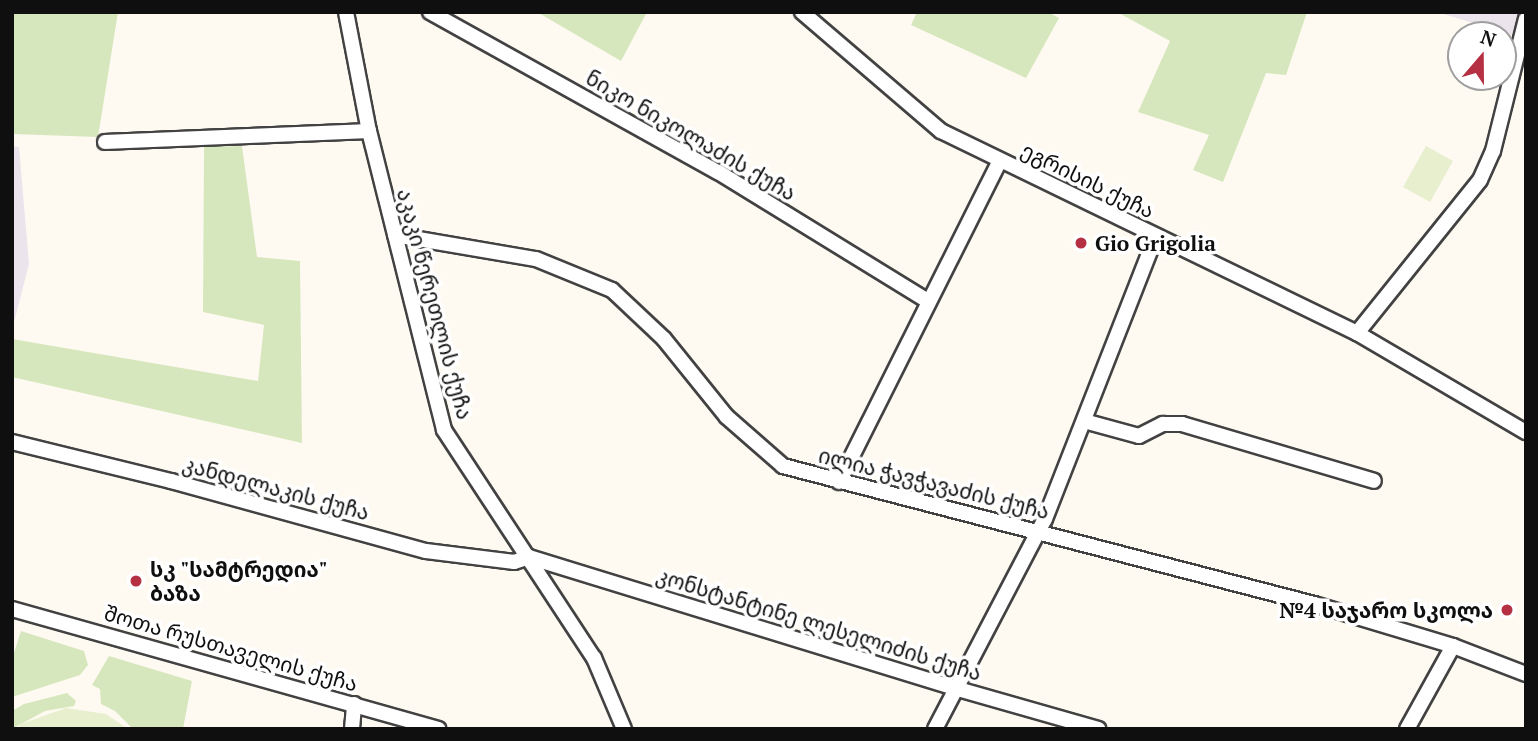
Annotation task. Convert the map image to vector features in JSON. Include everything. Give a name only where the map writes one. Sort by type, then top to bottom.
[{"type":"street","name":"აკაკი წერეთლის ქუჩა","points":[[346,12],[369,131],[444,429],[594,658],[624,729]]},
{"type":"street","name":"ნიკო ნიკოლაძის ქუჩა","points":[[430,12],[718,173],[928,301]]},
{"type":"street","name":"ეგრისის ქუჩა","points":[[802,12],[941,131],[1357,332],[1526,432]]},
{"type":"street","points":[[1357,332],[1480,180],[1493,150],[1526,19]]},
{"type":"street","points":[[106,142],[369,131]]},
{"type":"street","points":[[839,482],[1000,161]]},
{"type":"street","name":"ილია ჭავჭავაძის ქუჩა","points":[[395,235],[536,259],[612,290],[664,339],[726,417],[783,466],[1314,604],[1453,646],[1526,674]]},
{"type":"street","points":[[935,729],[958,690],[1038,533],[1156,236]]},
{"type":"street","points":[[1084,421],[1139,436],[1163,424],[1182,424],[1374,481]]},
{"type":"street","name":"კანდელაკის ქუჩა","points":[[12,442],[171,481],[426,551],[514,562],[529,557]]},
{"type":"street","name":"კონსტანტინე ლესელიძის ქუჩა","points":[[529,557],[958,690],[1098,729]]},
{"type":"street","name":"შოთა რუსთაველის ქუჩა","points":[[12,609],[438,729]]},
{"type":"street","points":[[1407,729],[1453,646]]},
{"type":"street","points":[[352,729],[354,704]]},
{"type":"shaded area","points":[[1437,12],[1518,12],[1516,21],[1466,21]]},
{"type":"shaded area","points":[[12,146],[19,147],[29,264],[12,330]]},
{"type":"green space","points":[[12,12],[118,12],[98,137],[12,134]]},
{"type":"green space","points":[[537,12],[647,12],[621,61]]},
{"type":"green space","points":[[917,12],[1048,12],[1059,18],[1026,78],[911,25]]},
{"type":"green space","points":[[1117,12],[1307,12],[1286,75],[1266,73],[1223,182],[1193,170],[1209,135],[1138,112],[1170,41]]},
{"type":"green space","points":[[242,146],[257,257],[300,261],[302,443],[12,377],[12,339],[258,381],[264,325],[203,312],[204,147]]},
{"type":"green space","points":[[1426,146],[1453,161],[1430,202],[1403,187]]},
{"type":"green space","points":[[21,631],[84,651],[88,665],[80,675],[12,697],[12,659]]},
{"type":"green space","points":[[109,656],[192,681],[183,729],[133,729],[115,711],[101,704],[100,689],[92,685]]},
{"type":"green space","points":[[67,693],[76,701],[74,706],[45,711],[12,729],[12,711],[24,704]]},
{"type":"green space","points":[[66,708],[106,714],[128,729],[17,729],[21,724]]},
{"type":"place","name":"Gio Grigolia","points":[[1081,243]]},
{"type":"place","name":"სკ \"სამტრედია\" ბაზა","points":[[136,581]]},
{"type":"place","name":"№4 საჯარო სკოლა","points":[[1507,610]]}]
